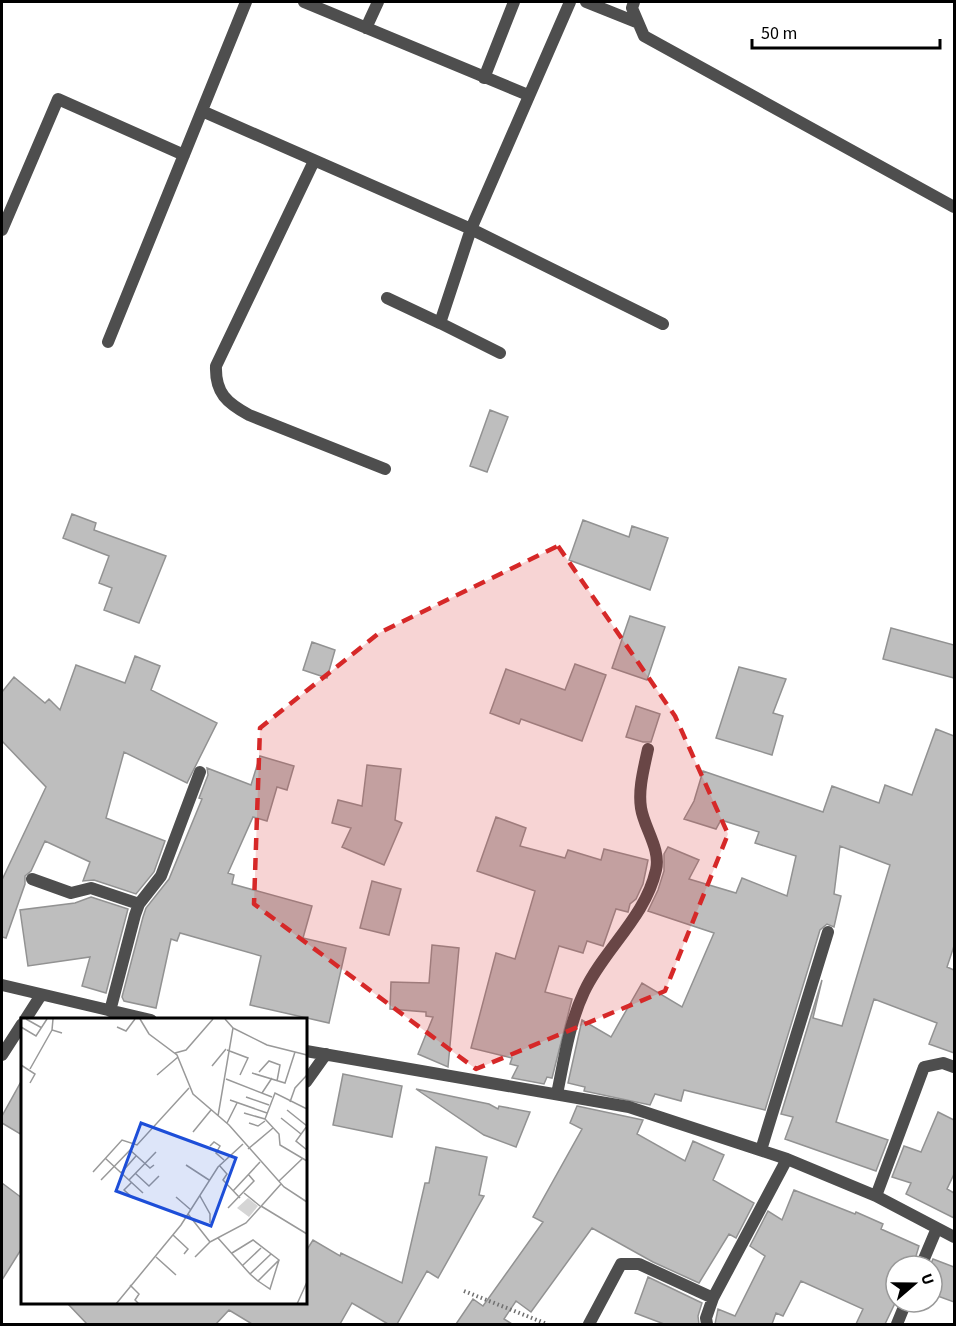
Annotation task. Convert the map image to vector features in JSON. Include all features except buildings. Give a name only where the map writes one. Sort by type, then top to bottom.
[{"type":"street","points":[[108,342],[246,2]]},
{"type":"street","points":[[304,2],[528,95]]},
{"type":"street","points":[[366,28],[378,2]]},
{"type":"street","points":[[484,78],[514,2]]},
{"type":"street","points":[[440,323],[471,229],[570,2]]},
{"type":"street","points":[[586,2],[636,22]]},
{"type":"street","points":[[634,2],[632,9],[644,36],[954,207]]},
{"type":"street","points":[[2,230],[58,99],[184,155]]},
{"type":"street","points":[[202,111],[471,229],[663,324]]},
{"type":"street","points":[[314,161],[216,366],[218,389],[231,405],[249,415],[385,469]]},
{"type":"street","points":[[387,298],[500,353]]},
{"type":"street","points":[[557,1094],[568,1040],[585,991],[642,907],[657,868],[656,856],[641,810],[642,779],[648,749]]},
{"type":"street","points":[[110,1011],[139,904],[161,876],[200,772]]},
{"type":"street","points":[[32,879],[71,893],[91,888],[139,904]]},
{"type":"street","points":[[762,1150],[828,932]]},
{"type":"street","points":[[2,985],[142,1018]]},
{"type":"street","points":[[26,1018],[41,995]]},
{"type":"street","points":[[2,1055],[21,1026]]},
{"type":"street","points":[[308,1051],[629,1107],[787,1159],[876,1196],[954,1237]]},
{"type":"street","points":[[308,1079],[326,1054]]},
{"type":"street","points":[[876,1196],[924,1067],[943,1063],[954,1067]]},
{"type":"street","points":[[707,1324],[706,1318],[713,1298],[787,1159]]},
{"type":"street","points":[[926,1254],[937,1228]]},
{"type":"street","points":[[589,1324],[621,1264],[639,1264],[713,1298]]},
{"type":"path","points":[[464,1291],[547,1324]]},
{"type":"highlighted area","points":[[558,546],[675,716],[728,834],[665,991],[476,1069],[254,904],[260,728],[379,633]]}]
